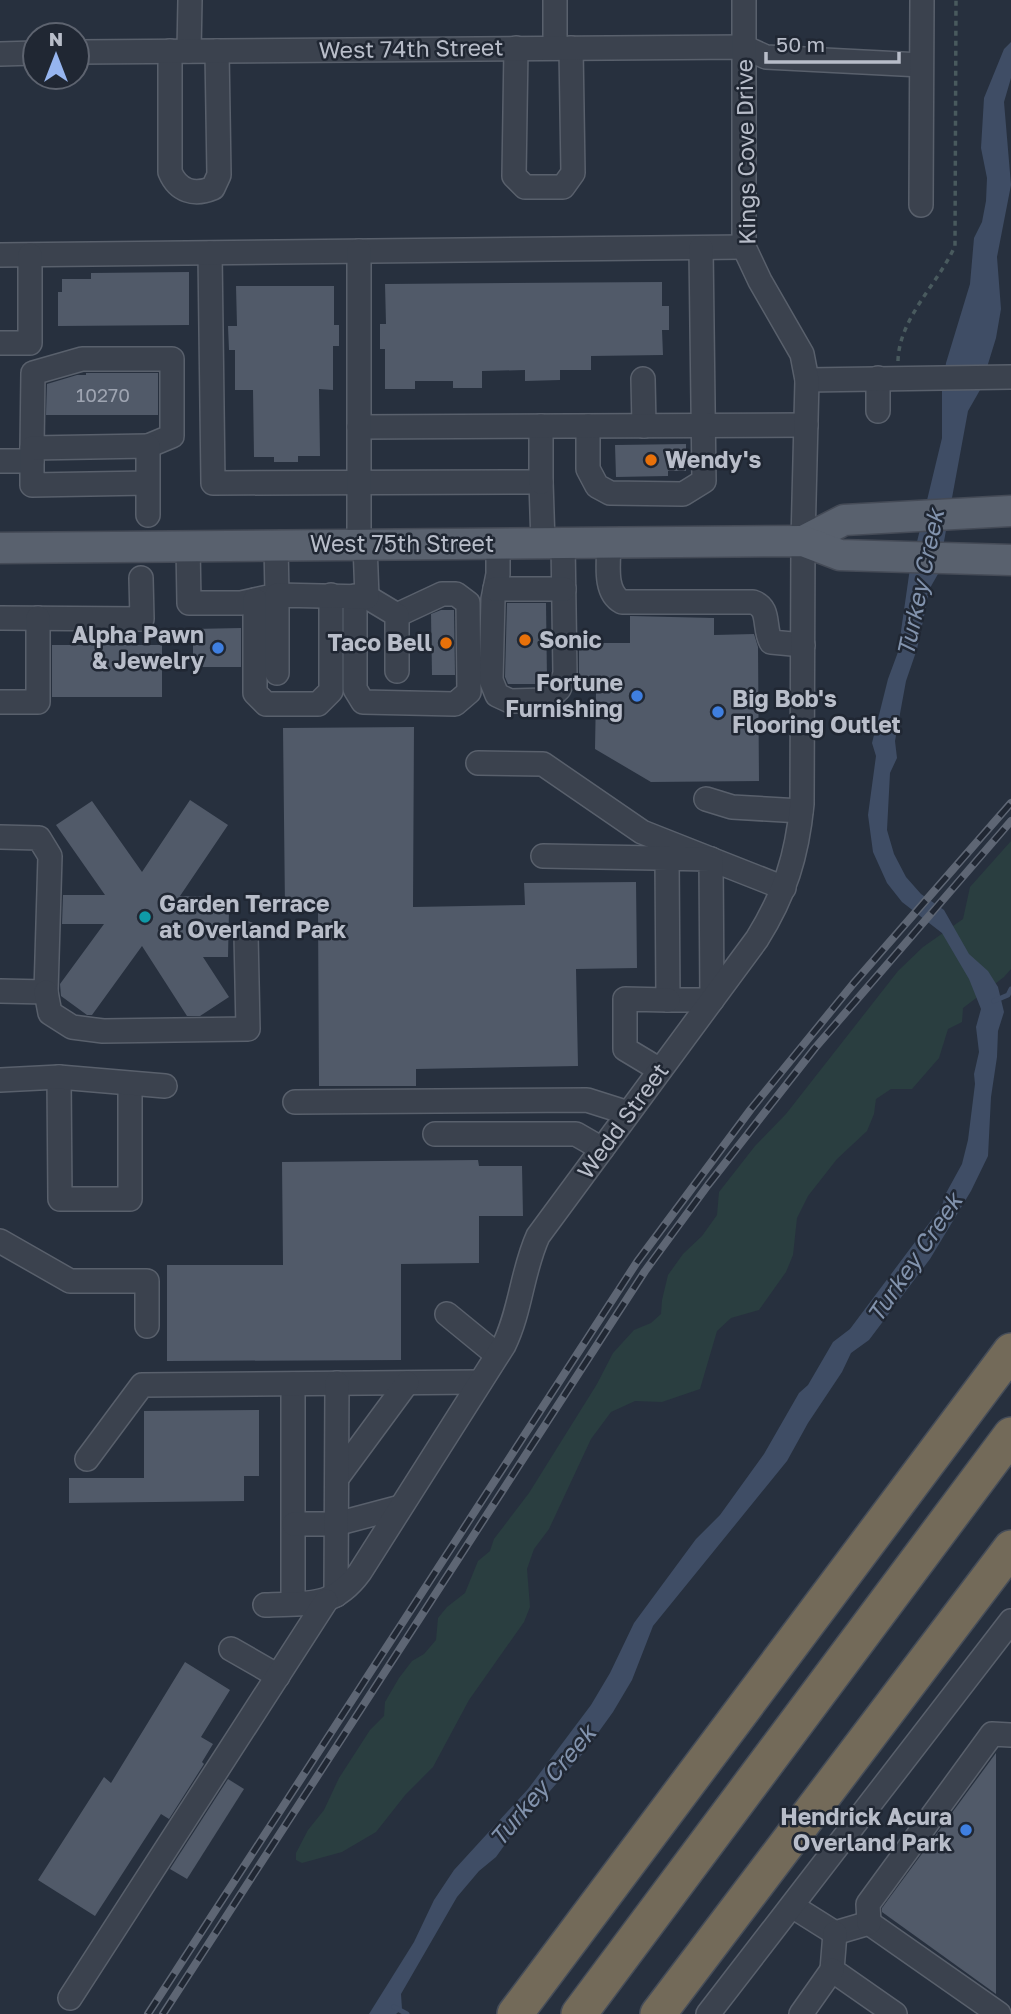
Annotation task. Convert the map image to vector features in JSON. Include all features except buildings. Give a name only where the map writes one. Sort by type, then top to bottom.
[{"type":"highway","points":[[515,2014],[1011,1351]]},
{"type":"highway","points":[[579,2014],[1011,1435]]},
{"type":"highway","points":[[658,2014],[1011,1548]]},
{"type":"main road","name":"West 75th Street","points":[[803,541],[844,520],[1011,511]]},
{"type":"main road","name":"West 75th Street","points":[[0,548],[803,541],[840,555],[1011,560]]},
{"type":"street","points":[[190,0],[180,51],[170,172],[175,183],[184,190],[195,192],[213,188],[219,176],[217,51]]},
{"type":"street","points":[[516,48],[514,176],[525,187],[563,187],[573,173],[563,48],[555,0]]},
{"type":"street","name":"Kings Cove Drive","points":[[744,0],[744,247],[760,281],[802,354],[807,380],[803,541]]},
{"type":"street","points":[[921,205],[922,0]]},
{"type":"street","name":"West 74th Street","points":[[91,52],[744,47],[766,57],[921,65]]},
{"type":"street","points":[[0,54],[21,53]]},
{"type":"street","points":[[0,255],[744,247]]},
{"type":"street","points":[[589,426],[589,469],[597,486],[610,493],[683,494],[704,481],[701,248]]},
{"type":"street","points":[[359,251],[359,483],[362,545],[355,689],[363,702],[455,704],[469,692],[468,603],[456,594],[442,594],[397,615]]},
{"type":"street","points":[[209,253],[213,483],[541,482]]},
{"type":"street","points":[[0,343],[30,343],[30,255]]},
{"type":"street","points":[[0,461],[33,454],[148,446],[172,436],[172,359],[82,359],[33,373],[33,454],[33,485],[148,484]]},
{"type":"street","points":[[807,380],[1006,377]]},
{"type":"street","points":[[878,378],[878,411]]},
{"type":"street","points":[[643,379],[644,426]]},
{"type":"street","points":[[359,427],[806,425]]},
{"type":"street","points":[[498,544],[498,574],[493,599],[491,680],[498,695],[510,701],[547,700],[559,689],[565,674],[564,589],[541,482],[541,426]]},
{"type":"street","points":[[148,446],[148,515]]},
{"type":"street","name":"Wedd Street","points":[[70,1998],[278,1676],[331,1598],[349,1586],[354,1579],[497,1355],[513,1326],[529,1256],[538,1236],[757,939],[776,908],[799,837],[801,811],[803,541]]},
{"type":"street","points":[[609,542],[610,588],[622,602],[753,602],[765,610],[771,642],[803,645]]},
{"type":"street","points":[[276,545],[266,598],[255,693],[266,704],[318,705],[331,691],[331,595]]},
{"type":"street","points":[[188,546],[189,603],[241,603],[266,598],[331,595],[361,597],[397,615]]},
{"type":"street","points":[[0,618],[142,619],[141,578]]},
{"type":"street","points":[[495,589],[564,589]]},
{"type":"street","points":[[266,598],[276,673]]},
{"type":"street","points":[[397,615],[397,671]]},
{"type":"street","points":[[0,702],[38,702],[38,618]]},
{"type":"street","points":[[478,763],[543,764],[642,832],[784,888]]},
{"type":"street","points":[[706,799],[732,807],[801,811]]},
{"type":"street","points":[[0,837],[39,838],[50,856],[46,992],[50,1013],[72,1027],[103,1031],[248,1029],[246,934]]},
{"type":"street","points":[[543,856],[711,859]]},
{"type":"street","points":[[667,858],[668,1000]]},
{"type":"street","points":[[660,1070],[625,1049],[625,999],[712,1000],[711,859]]},
{"type":"street","points":[[0,991],[46,992]]},
{"type":"street","points":[[0,1080],[59,1077],[164,1086]]},
{"type":"street","points":[[59,1077],[60,1199],[130,1199],[130,1084]]},
{"type":"street","points":[[295,1102],[587,1100],[628,1113]]},
{"type":"street","points":[[435,1134],[576,1134],[602,1149]]},
{"type":"street","points":[[0,1241],[70,1281],[148,1281],[148,1326]]},
{"type":"street","points":[[447,1314],[497,1355]]},
{"type":"street","points":[[87,1459],[142,1385],[480,1382]]},
{"type":"street","points":[[337,1478],[407,1383]]},
{"type":"street","points":[[293,1384],[295,1603]]},
{"type":"street","points":[[265,1605],[331,1598],[336,1524],[337,1384]]},
{"type":"street","points":[[294,1524],[336,1524],[400,1507]]},
{"type":"street","points":[[708,2014],[792,1906],[1003,1648],[1011,1621]]},
{"type":"street","points":[[231,1648],[278,1676]]},
{"type":"street","points":[[869,1923],[868,1904],[992,1734],[1011,1735]]},
{"type":"street","points":[[792,1906],[835,1934]]},
{"type":"street","points":[[835,1934],[869,1923]]},
{"type":"street","points":[[869,1923],[999,2014]]},
{"type":"street","points":[[801,2014],[832,1970],[835,1934]]},
{"type":"street","points":[[832,1970],[895,2014]]},
{"type":"green space","points":[[1011,841],[1011,969],[963,1008],[962,1022],[948,1029],[939,1058],[912,1089],[891,1089],[876,1099],[874,1114],[867,1131],[837,1159],[808,1196],[797,1218],[793,1255],[786,1272],[759,1310],[731,1318],[717,1331],[700,1389],[662,1402],[635,1401],[611,1412],[591,1439],[549,1529],[534,1549],[527,1569],[530,1607],[524,1622],[469,1700],[433,1767],[406,1794],[376,1832],[342,1852],[302,1863],[296,1860],[296,1853],[308,1830],[324,1810],[339,1778],[370,1730],[384,1716],[385,1702],[399,1678],[412,1661],[424,1654],[436,1640],[438,1618],[465,1593],[478,1561],[490,1551],[494,1539],[529,1493],[597,1384],[613,1353],[634,1330],[651,1323],[661,1314],[668,1275],[717,1215],[719,1192],[755,1146],[786,1114],[898,971],[923,947],[963,919],[970,887]]},
{"type":"water","name":"Turkey Creek","points":[[1011,42],[1011,78],[1004,102],[1011,185],[997,257],[1001,309],[996,338],[980,390],[968,411],[938,574],[930,588],[917,649],[906,681],[895,741],[897,758],[890,773],[887,830],[894,854],[906,877],[921,894],[944,910],[969,954],[988,971],[998,987],[1004,1012],[998,1031],[988,1156],[971,1191],[930,1259],[869,1340],[851,1353],[787,1461],[653,1626],[632,1680],[613,1712],[585,1751],[514,1832],[496,1857],[479,1871],[457,1897],[401,1994],[402,2009],[396,2014],[369,2014],[414,1942],[434,1900],[454,1870],[528,1789],[591,1705],[634,1623],[696,1539],[720,1515],[764,1454],[799,1393],[808,1385],[833,1342],[850,1329],[942,1206],[962,1164],[968,1140],[974,1074],[979,1052],[976,1027],[981,1009],[969,979],[942,933],[902,902],[887,883],[873,852],[868,815],[876,756],[872,743],[888,679],[898,652],[909,575],[942,438],[942,391],[946,363],[970,284],[974,238],[982,222],[986,201],[987,178],[981,148],[984,98],[1004,49]]},
{"type":"waterway","points":[[994,1001],[1008,995],[1011,989]]},
{"type":"waterway","points":[[394,2007],[407,2014]]},
{"type":"railway","points":[[148,2014],[637,1262],[751,1109],[853,984],[1011,803]]},
{"type":"railway","points":[[163,2014],[645,1271],[815,1048],[1011,821]]},
{"type":"place","name":"Wendy's","points":[[651,460]]},
{"type":"place","name":"Sonic","points":[[525,640]]},
{"type":"place","name":"Taco Bell","points":[[446,643]]},
{"type":"place","name":"Alpha Pawn & Jewelry","points":[[218,648]]},
{"type":"place","name":"Fortune Furnishing","points":[[637,696]]},
{"type":"place","name":"Big Bob's Flooring Outlet","points":[[718,712]]},
{"type":"place","name":"Garden Terrace at Overland Park","points":[[145,917]]},
{"type":"place","name":"Hendrick Acura Overland Park","points":[[966,1830]]}]
